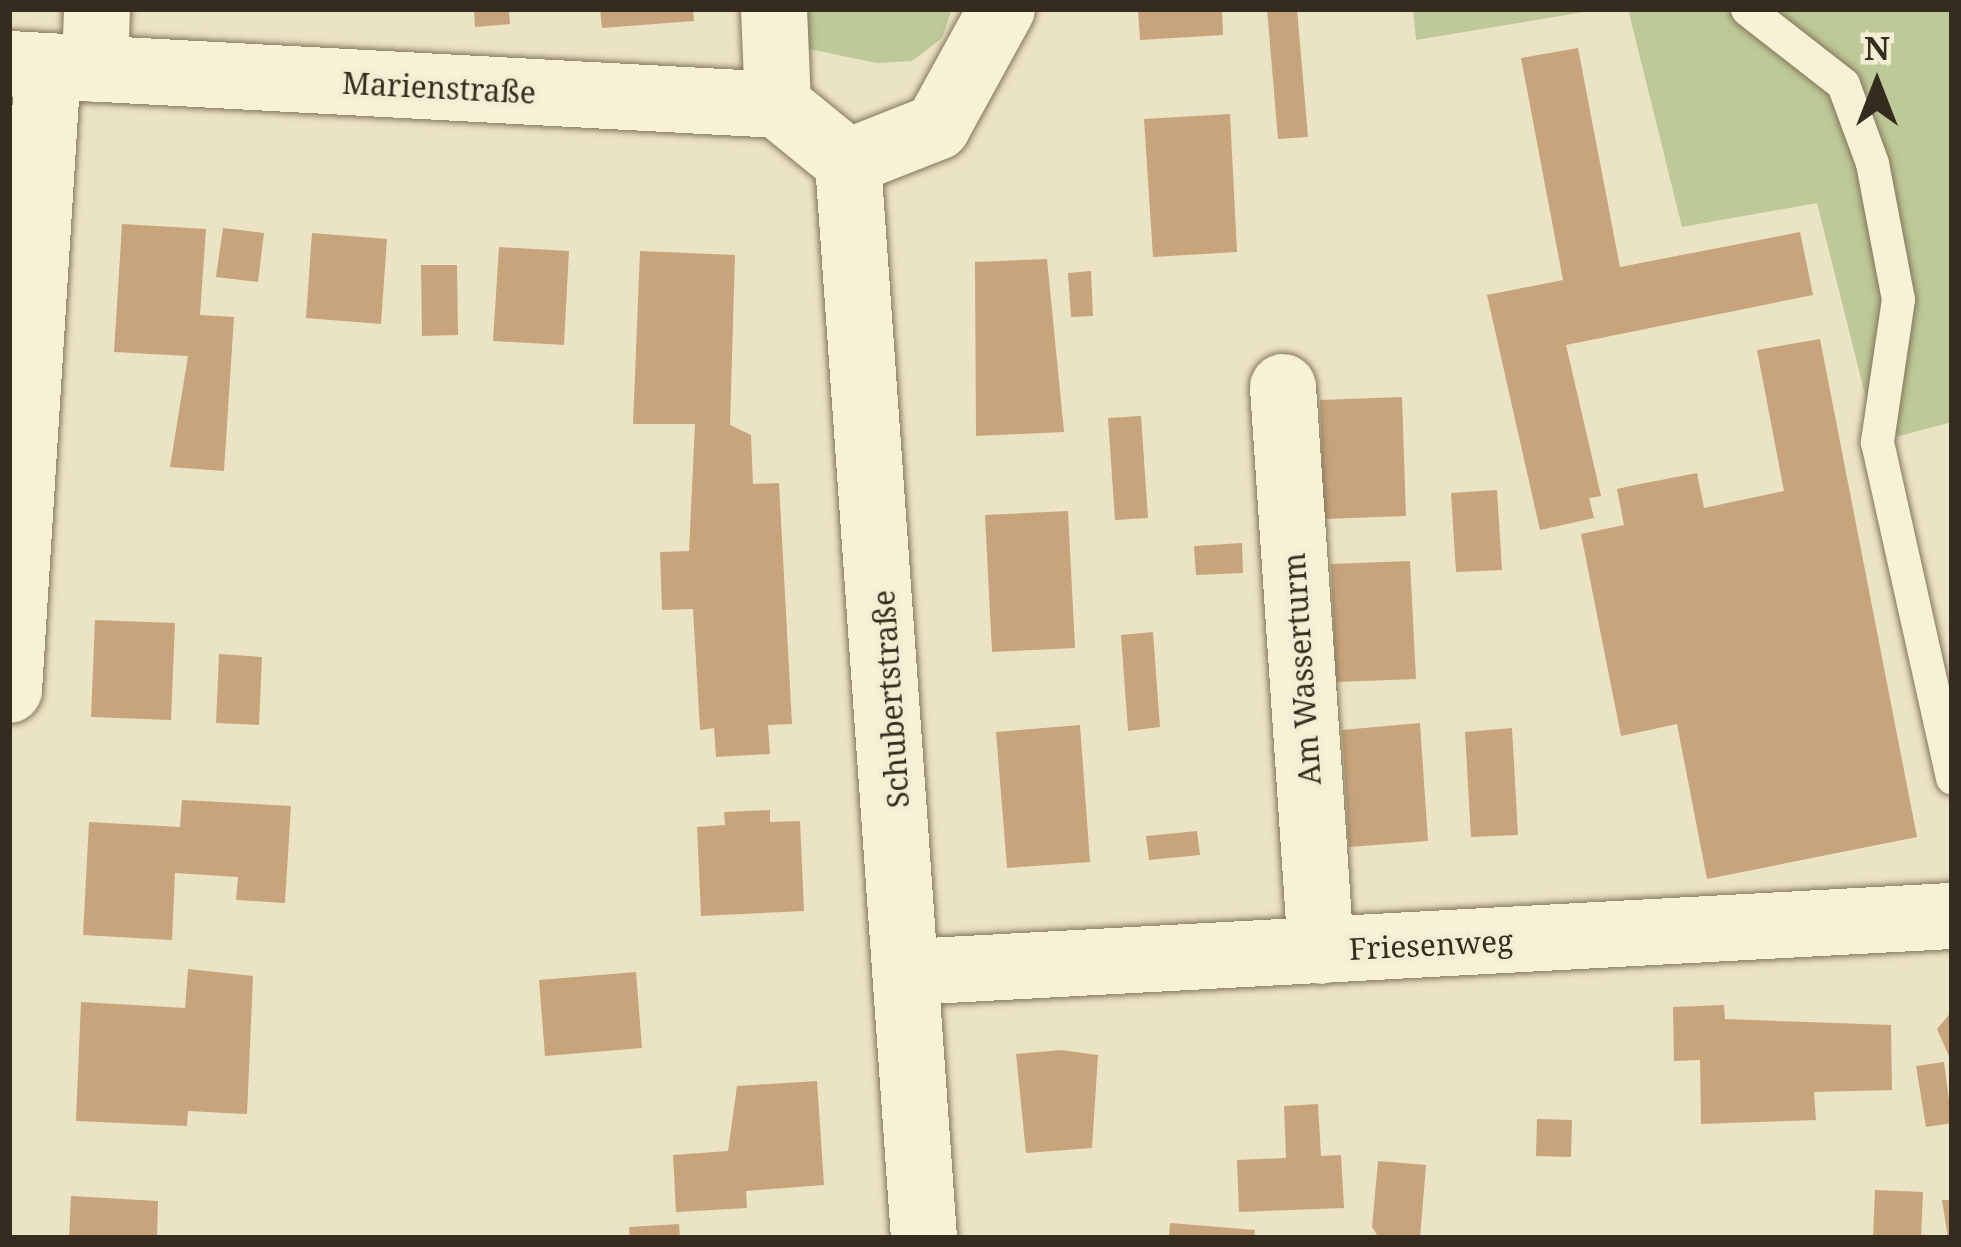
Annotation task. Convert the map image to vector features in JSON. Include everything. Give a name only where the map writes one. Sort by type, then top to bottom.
[{"type":"street","points":[[774,9],[778,105],[848,162],[937,127],[1003,9]]},
{"type":"street","points":[[9,690],[62,52]]},
{"type":"street","name":"Marienstraße","points":[[62,52],[778,105]]},
{"type":"street","name":"Schubertstraße","points":[[848,162],[910,972],[924,1238]]},
{"type":"street","name":"Am Wasserturm","points":[[1283,386],[1321,951]]},
{"type":"street","name":"Friesenweg","points":[[910,972],[1952,916]]},
{"type":"lane","points":[[1747,9],[1843,84],[1872,163],[1898,299],[1877,442],[1952,778]]},
{"type":"green space","points":[[798,9],[952,9],[942,38],[912,61],[877,63],[804,48]]},
{"type":"green space","points":[[1413,9],[1602,9],[1416,40]]},
{"type":"green space","points":[[1628,9],[1952,9],[1952,422],[1877,442],[1817,203],[1682,227]]},
{"type":"building","points":[[474,9],[509,9],[510,24],[475,27]]},
{"type":"building","points":[[600,9],[693,9],[694,21],[602,28]]},
{"type":"building","points":[[1138,9],[1222,9],[1223,35],[1140,40]]},
{"type":"building","points":[[1267,9],[1297,9],[1308,137],[1278,139]]},
{"type":"building","points":[[1578,48],[1620,267],[1800,232],[1813,295],[1566,345],[1601,496],[1589,498],[1594,518],[1540,530],[1487,295],[1563,280],[1521,58]]},
{"type":"building","points":[[1230,114],[1237,252],[1153,257],[1144,119]]},
{"type":"building","points":[[122,224],[206,229],[200,315],[234,317],[224,471],[170,467],[188,356],[114,352]]},
{"type":"building","points":[[223,228],[264,233],[258,282],[216,277]]},
{"type":"building","points":[[312,233],[387,239],[381,324],[306,318]]},
{"type":"building","points":[[499,247],[569,251],[564,345],[493,341]]},
{"type":"building","points":[[640,251],[735,255],[730,425],[751,435],[753,484],[779,483],[792,724],[768,725],[770,754],[716,757],[714,728],[700,730],[693,609],[662,610],[660,552],[689,551],[695,424],[633,424]]},
{"type":"building","points":[[1047,259],[1064,432],[976,436],[975,262]]},
{"type":"building","points":[[421,265],[457,265],[458,335],[422,336]]},
{"type":"building","points":[[1091,271],[1093,316],[1071,317],[1068,273]]},
{"type":"building","points":[[1820,339],[1917,837],[1707,879],[1677,724],[1621,736],[1581,534],[1624,525],[1617,489],[1635,485],[1697,473],[1704,508],[1784,491],[1757,350]]},
{"type":"building","points":[[1402,397],[1406,516],[1324,519],[1320,400]]},
{"type":"building","points":[[1141,416],[1148,518],[1115,520],[1108,418]]},
{"type":"building","points":[[1497,490],[1502,570],[1456,572],[1451,493]]},
{"type":"building","points":[[1068,511],[1075,648],[992,652],[985,515]]},
{"type":"building","points":[[1242,543],[1243,573],[1196,575],[1194,546]]},
{"type":"building","points":[[1410,561],[1416,679],[1336,682],[1331,564]]},
{"type":"building","points":[[95,620],[175,623],[171,720],[91,717]]},
{"type":"building","points":[[1153,632],[1160,727],[1128,731],[1121,635]]},
{"type":"building","points":[[219,654],[262,657],[259,725],[216,723]]},
{"type":"building","points":[[1420,723],[1428,841],[1349,847],[1342,730]]},
{"type":"building","points":[[1080,725],[1090,862],[1007,868],[996,732]]},
{"type":"building","points":[[1512,728],[1518,835],[1471,837],[1465,732]]},
{"type":"building","points":[[182,800],[291,806],[285,903],[236,900],[238,877],[175,873],[172,940],[83,935],[89,822],[180,827]]},
{"type":"building","points":[[770,810],[770,822],[800,821],[804,911],[701,916],[697,827],[725,825],[724,812]]},
{"type":"building","points":[[1197,831],[1200,855],[1149,860],[1146,836]]},
{"type":"building","points":[[188,969],[253,976],[247,1114],[188,1111],[187,1126],[76,1121],[81,1002],[185,1008]]},
{"type":"building","points":[[636,972],[642,1048],[545,1056],[539,980]]},
{"type":"building","points":[[1724,1005],[1725,1019],[1891,1025],[1892,1090],[1814,1092],[1816,1120],[1701,1124],[1700,1060],[1674,1061],[1673,1007]]},
{"type":"building","points":[[1952,1011],[1952,1063],[1937,1029]]},
{"type":"building","points":[[1061,1050],[1098,1055],[1092,1148],[1026,1153],[1016,1054]]},
{"type":"building","points":[[1944,1062],[1952,1123],[1926,1127],[1916,1066]]},
{"type":"building","points":[[817,1081],[824,1185],[746,1191],[747,1208],[676,1212],[673,1155],[728,1151],[737,1086]]},
{"type":"building","points":[[1318,1104],[1321,1156],[1341,1155],[1344,1208],[1239,1212],[1237,1160],[1286,1158],[1284,1106]]},
{"type":"building","points":[[1537,1119],[1572,1120],[1571,1157],[1536,1156]]},
{"type":"building","points":[[1378,1161],[1426,1165],[1420,1238],[1379,1238],[1372,1227]]},
{"type":"building","points":[[1875,1190],[1923,1192],[1921,1238],[1873,1238]]},
{"type":"building","points":[[71,1196],[158,1201],[157,1238],[69,1238]]},
{"type":"building","points":[[1942,1200],[1952,1200],[1952,1238],[1948,1238]]},
{"type":"building","points":[[1170,1223],[1255,1230],[1254,1238],[1169,1238]]},
{"type":"building","points":[[679,1224],[680,1238],[630,1238],[629,1227]]}]
